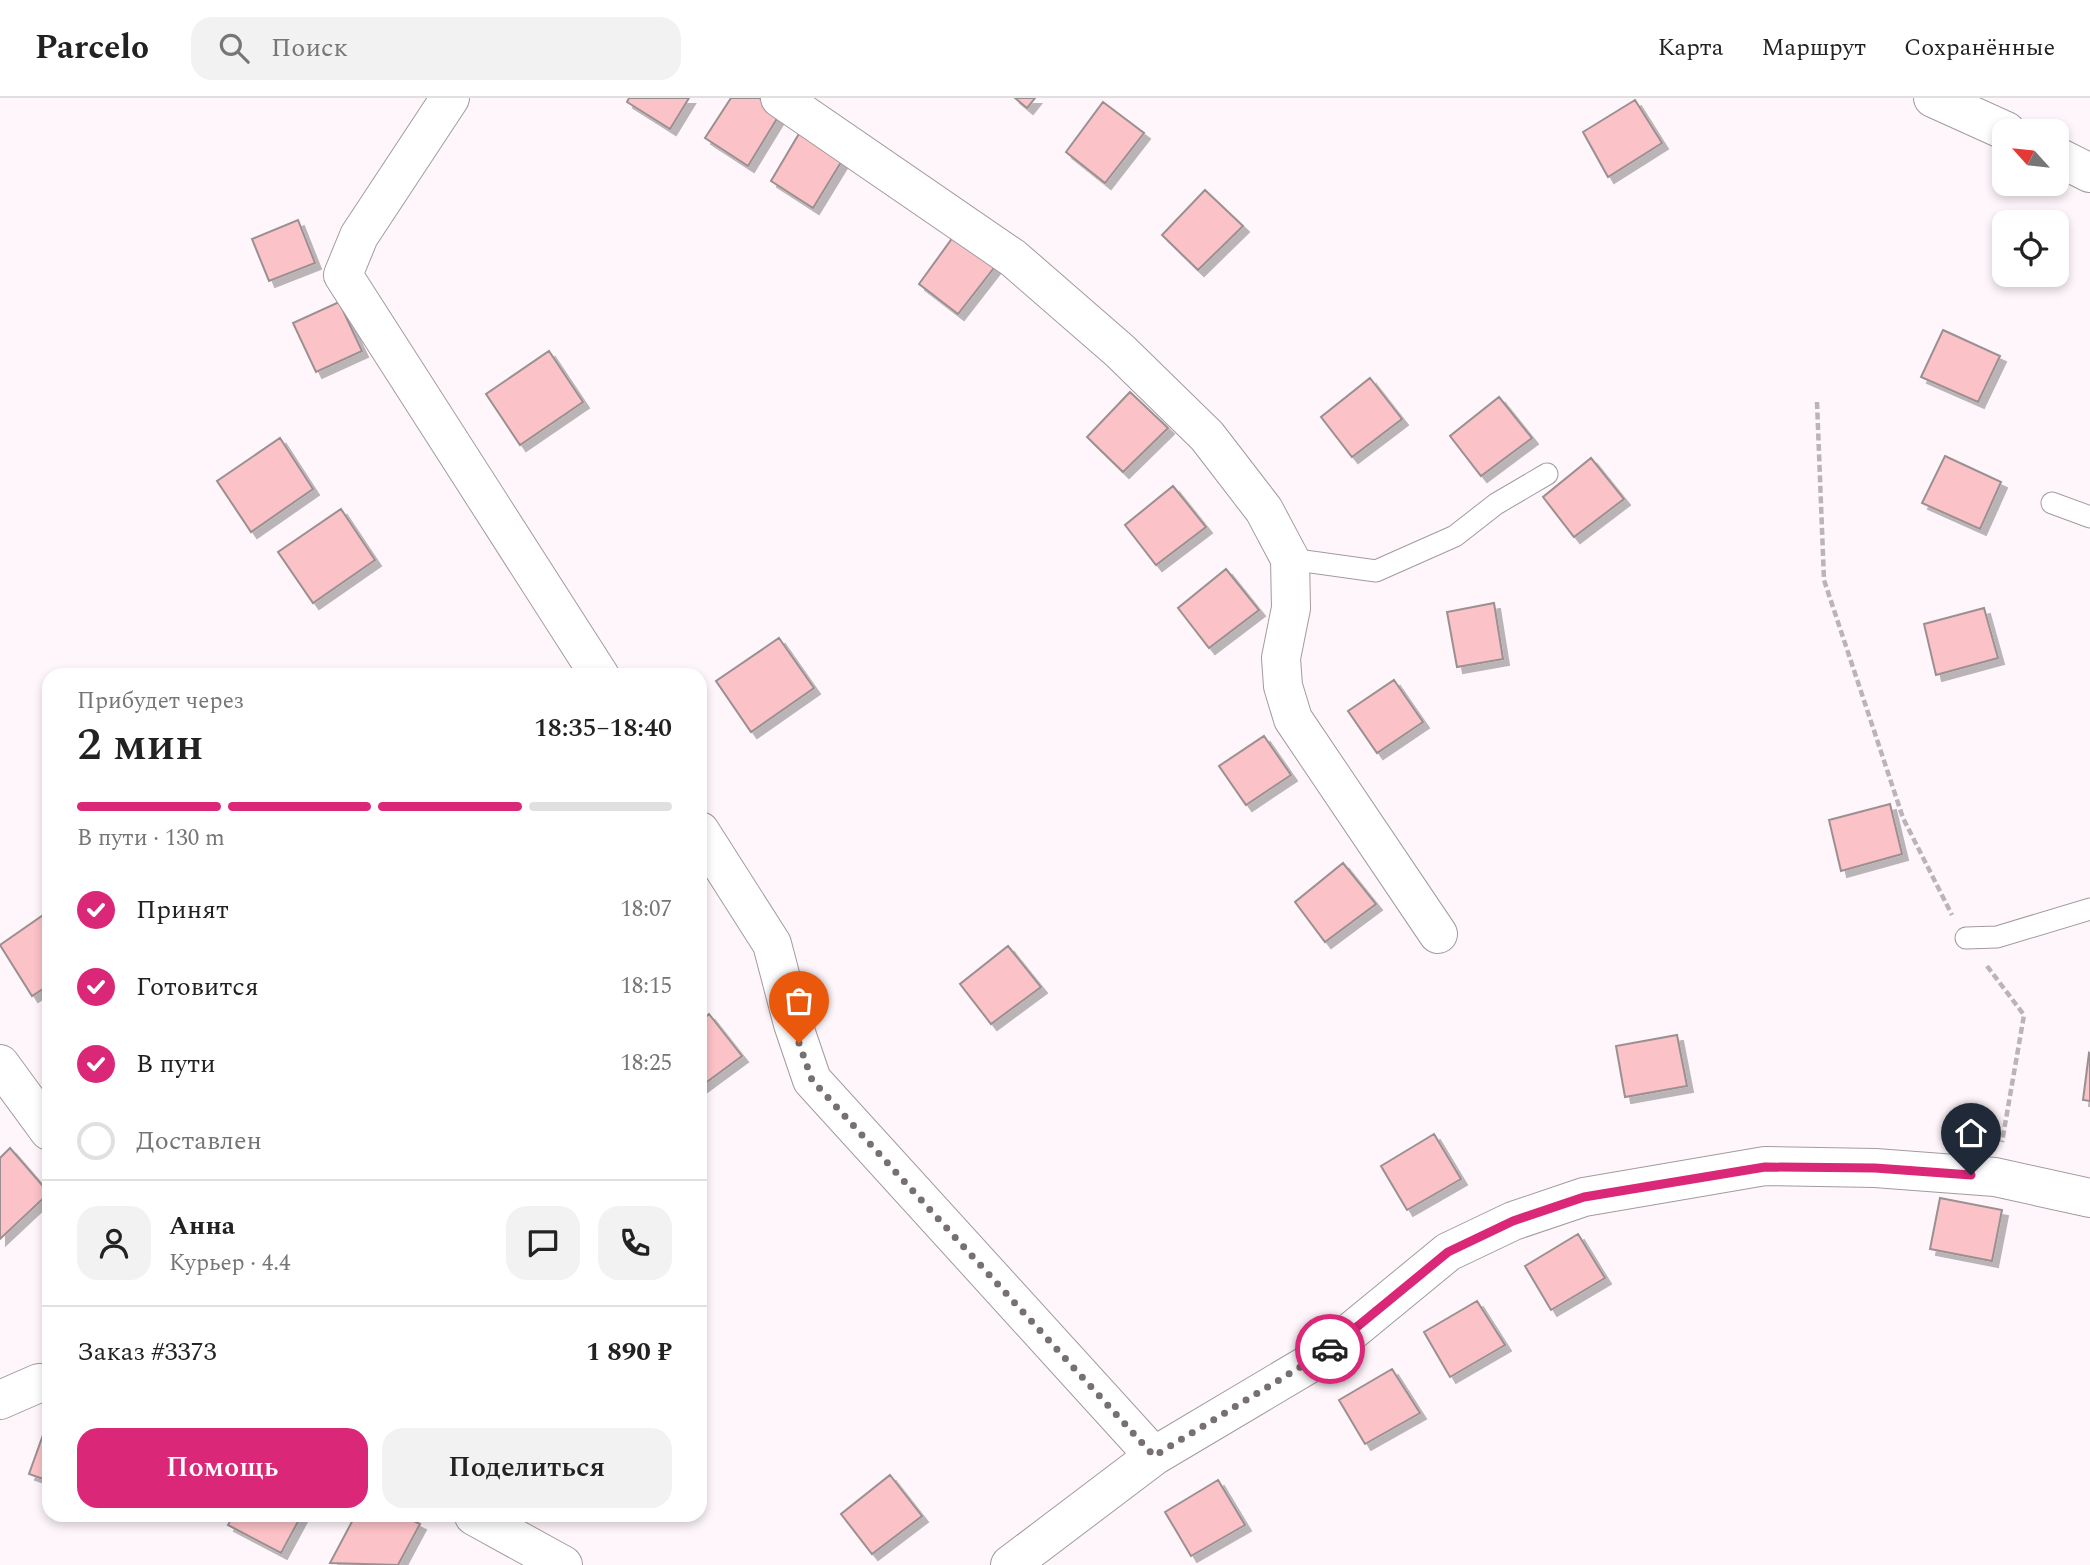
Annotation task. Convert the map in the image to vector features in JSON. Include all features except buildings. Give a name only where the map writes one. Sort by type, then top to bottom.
[{"type":"street","points":[[450,98],[359,236],[343,275],[595,668]]},
{"type":"street","points":[[780,98],[1013,258],[1119,351],[1207,436],[1264,510],[1290,559],[1291,608],[1281,657],[1283,686],[1293,719],[1438,934]]},
{"type":"street","points":[[1933,98],[1992,125]]},
{"type":"street","points":[[2069,162],[2090,173]]},
{"type":"street","points":[[707,842],[772,944],[793,1024],[812,1080],[1154,1456]]},
{"type":"street","points":[[0,1064],[42,1121]]},
{"type":"street","points":[[1010,1565],[1154,1456],[1319,1358],[1448,1252],[1513,1221],[1572,1201],[1765,1167],[1875,1168],[1995,1177],[2090,1198]]},
{"type":"street","points":[[0,1400],[42,1382]]},
{"type":"street","points":[[485,1522],[563,1565]]},
{"type":"lane","points":[[1290,559],[1376,571],[1455,536],[1496,504],[1547,474]]},
{"type":"lane","points":[[2052,503],[2090,517]]},
{"type":"lane","points":[[1966,938],[1997,937],[2090,909]]},
{"type":"path","points":[[1817,402],[1824,580],[1903,818],[1966,938],[2024,1015],[2015,1080],[1995,1177]]},
{"type":"way so far","points":[[799,1043],[812,1080],[1154,1456],[1330,1349]]},
{"type":"route","points":[[1330,1349],[1448,1252],[1513,1221],[1584,1197],[1765,1167],[1875,1168],[1971,1175]]}]
